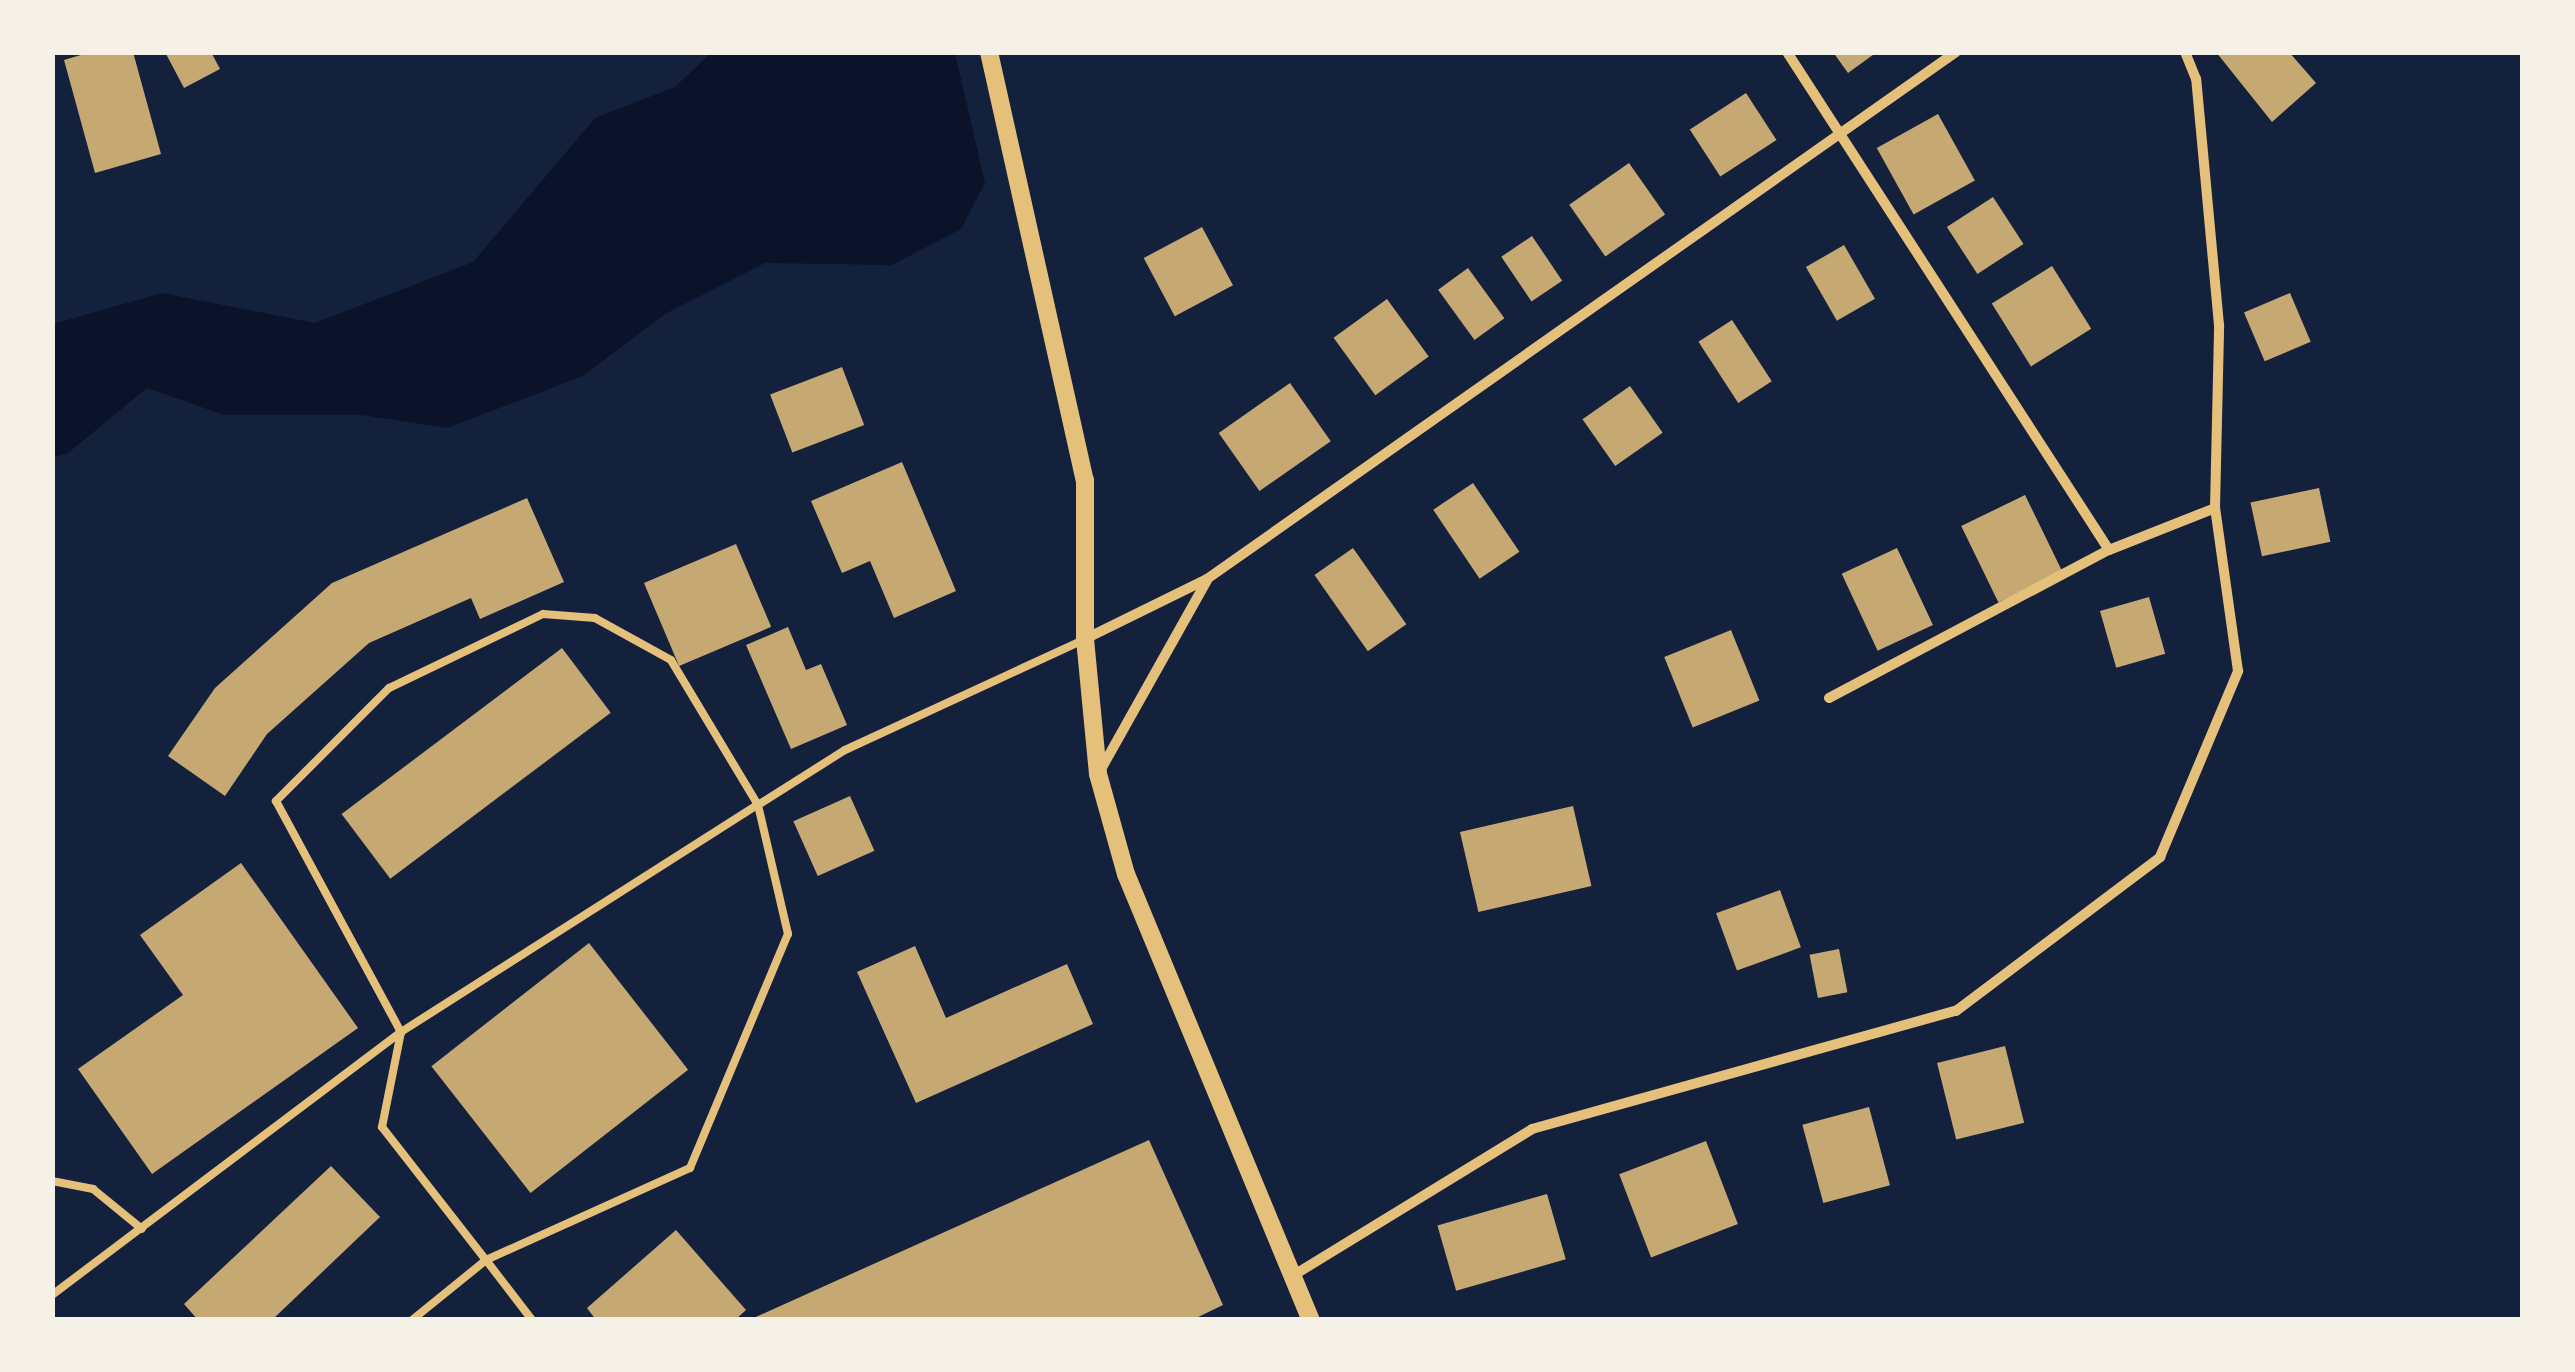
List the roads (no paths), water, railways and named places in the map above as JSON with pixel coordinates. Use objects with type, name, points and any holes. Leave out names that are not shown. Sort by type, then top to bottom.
[{"type":"street","points":[[989,52],[1085,480],[1085,639],[1098,774],[1126,874],[1312,1320]]},
{"type":"street","points":[[1787,52],[1835,133],[2108,550]]},
{"type":"street","points":[[1085,639],[1207,579],[1835,133],[1956,52]]},
{"type":"street","points":[[1294,1275],[1532,1129],[1956,1011],[2160,856],[2238,672],[2215,508],[2219,324],[2196,79],[2185,52]]},
{"type":"street","points":[[1829,698],[2108,550],[2215,508]]},
{"type":"street","points":[[1098,774],[1207,579]]},
{"type":"lane","points":[[412,1320],[486,1260],[690,1168],[788,934],[758,805],[671,660],[595,618],[543,614],[389,688],[276,801],[401,1032],[382,1126],[486,1260],[532,1320]]},
{"type":"lane","points":[[52,1295],[401,1032],[758,805],[845,750],[1085,639]]},
{"type":"lane","points":[[52,1182],[93,1189],[142,1229]]},
{"type":"water","points":[[712,52],[955,53],[985,183],[961,229],[892,265],[765,263],[665,314],[583,376],[447,428],[362,415],[224,415],[147,388],[67,454],[53,457],[53,324],[162,293],[315,323],[473,262],[595,118],[675,87]]}]
